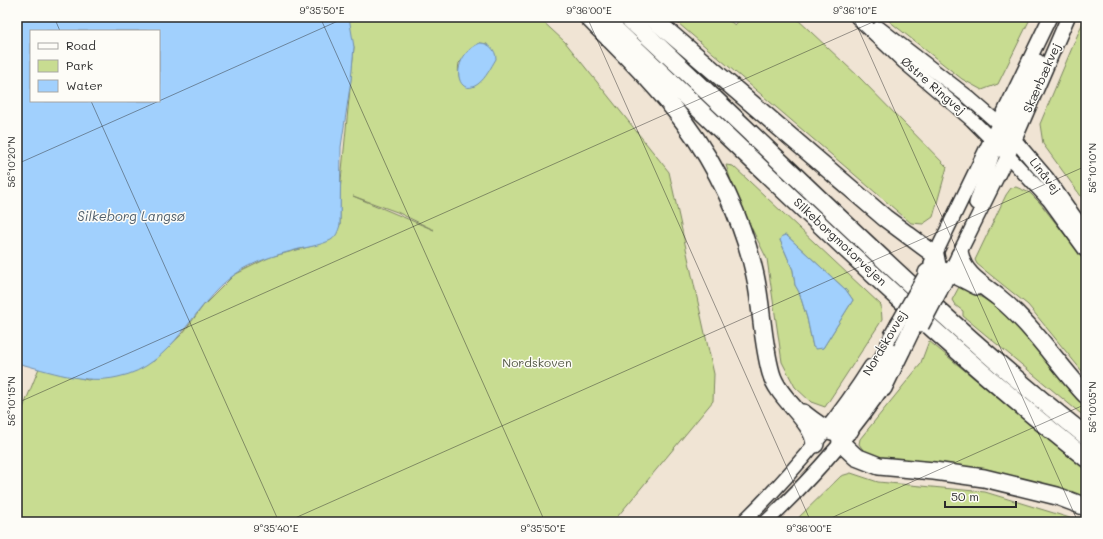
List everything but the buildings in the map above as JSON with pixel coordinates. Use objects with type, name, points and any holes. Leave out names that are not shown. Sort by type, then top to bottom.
[{"type":"highway","points":[[588,17],[650,82],[684,122],[713,167],[738,219],[755,274],[772,375],[787,401],[813,433],[815,444]]},
{"type":"highway","name":"Silkeborgmotorvejen","points":[[602,17],[871,272],[1002,389],[1086,458]]},
{"type":"highway","name":"Silkeborgmotorvejen","points":[[627,17],[887,264],[1014,377],[1086,436]]},
{"type":"highway","points":[[651,17],[885,218],[935,275],[993,294]]},
{"type":"highway","points":[[960,255],[963,267],[1017,314],[1086,395]]},
{"type":"highway","points":[[840,433],[874,377],[898,344],[935,275]]},
{"type":"highway","points":[[883,388],[898,344],[907,307]]},
{"type":"highway","points":[[787,401],[840,433],[856,457],[879,466],[934,471],[984,478],[1057,496],[1086,508]]},
{"type":"street","name":"Østre Ringvej","points":[[857,17],[904,62],[972,120],[1002,139]]},
{"type":"street","name":"Østre Ringvej","points":[[862,17],[889,35],[1002,139]]},
{"type":"street","name":"Skærbækvej","points":[[1002,139],[1050,17]]},
{"type":"street","points":[[1002,139],[1046,43],[1054,17]]},
{"type":"street","name":"Skærbækvej","points":[[1002,139],[1022,123],[1068,17]]},
{"type":"street","name":"Nordskovvej","points":[[935,275],[1002,139]]},
{"type":"street","name":"Nordskovvej","points":[[907,307],[935,275],[960,255],[971,214],[1002,139]]},
{"type":"street","name":"Linåvej","points":[[1002,139],[1047,178],[1086,234]]},
{"type":"street","name":"Linåvej","points":[[1002,139],[1086,251]]},
{"type":"street","name":"Nordskovvej","points":[[766,522],[814,474],[840,433],[883,388]]},
{"type":"street","name":"Nordskovvej","points":[[743,522],[792,472],[815,444],[840,433]]},
{"type":"green space","name":"Nordskoven","points":[[343,17],[538,17],[565,42],[669,172],[714,374],[713,401],[613,522],[17,522],[17,423],[39,368],[88,380],[154,361],[183,333],[203,306],[234,275],[270,257],[316,245],[340,225],[340,191],[354,47]],"holes":[[[480,43],[487,44],[470,87],[466,86],[460,78],[458,71],[459,63]],[[353,196],[397,212],[434,230]]]},
{"type":"green space","points":[[671,17],[724,17],[735,25],[742,17],[795,17],[859,77],[947,167],[933,217],[923,224],[911,223]]},
{"type":"green space","points":[[884,17],[1031,17],[998,84],[982,90],[962,79]]},
{"type":"green space","points":[[1085,17],[1086,203],[1043,144],[1040,124]]},
{"type":"green space","points":[[726,165],[733,166],[881,305],[882,320],[825,407],[811,402],[795,387],[782,362],[767,259],[736,197]],"holes":[[[786,235],[846,290],[853,300],[823,348],[813,347],[807,318],[799,292],[795,285],[793,270],[780,240]]]},
{"type":"green space","points":[[1016,187],[1030,193],[1040,203],[1086,262],[1086,376],[1028,305],[977,264],[975,260],[1006,195],[1011,188]]},
{"type":"green space","points":[[959,287],[988,301],[1005,314],[1017,326],[1062,380],[1086,405],[1086,418],[963,316],[963,311],[955,305],[952,300]]},
{"type":"green space","points":[[929,341],[1086,471],[1086,500],[880,459],[863,450],[859,444],[860,439],[920,365]]},
{"type":"green space","points":[[851,473],[878,482],[985,492],[1083,522],[794,522],[841,476]]},
{"type":"water","name":"Silkeborg Langsø","points":[[17,17],[349,17],[354,47],[351,80],[341,147],[340,225],[335,237],[315,246],[290,251],[265,259],[234,275],[206,302],[168,348],[154,361],[137,371],[118,377],[105,379],[80,378],[17,363]]},
{"type":"water","points":[[480,43],[486,44],[493,50],[496,59],[481,82],[470,87],[465,86],[461,82],[459,75],[460,66],[463,58],[470,49]]},
{"type":"water","points":[[786,235],[846,290],[853,300],[823,348],[816,349],[813,347],[807,318],[799,292],[795,285],[793,270],[780,240],[782,236]]}]
